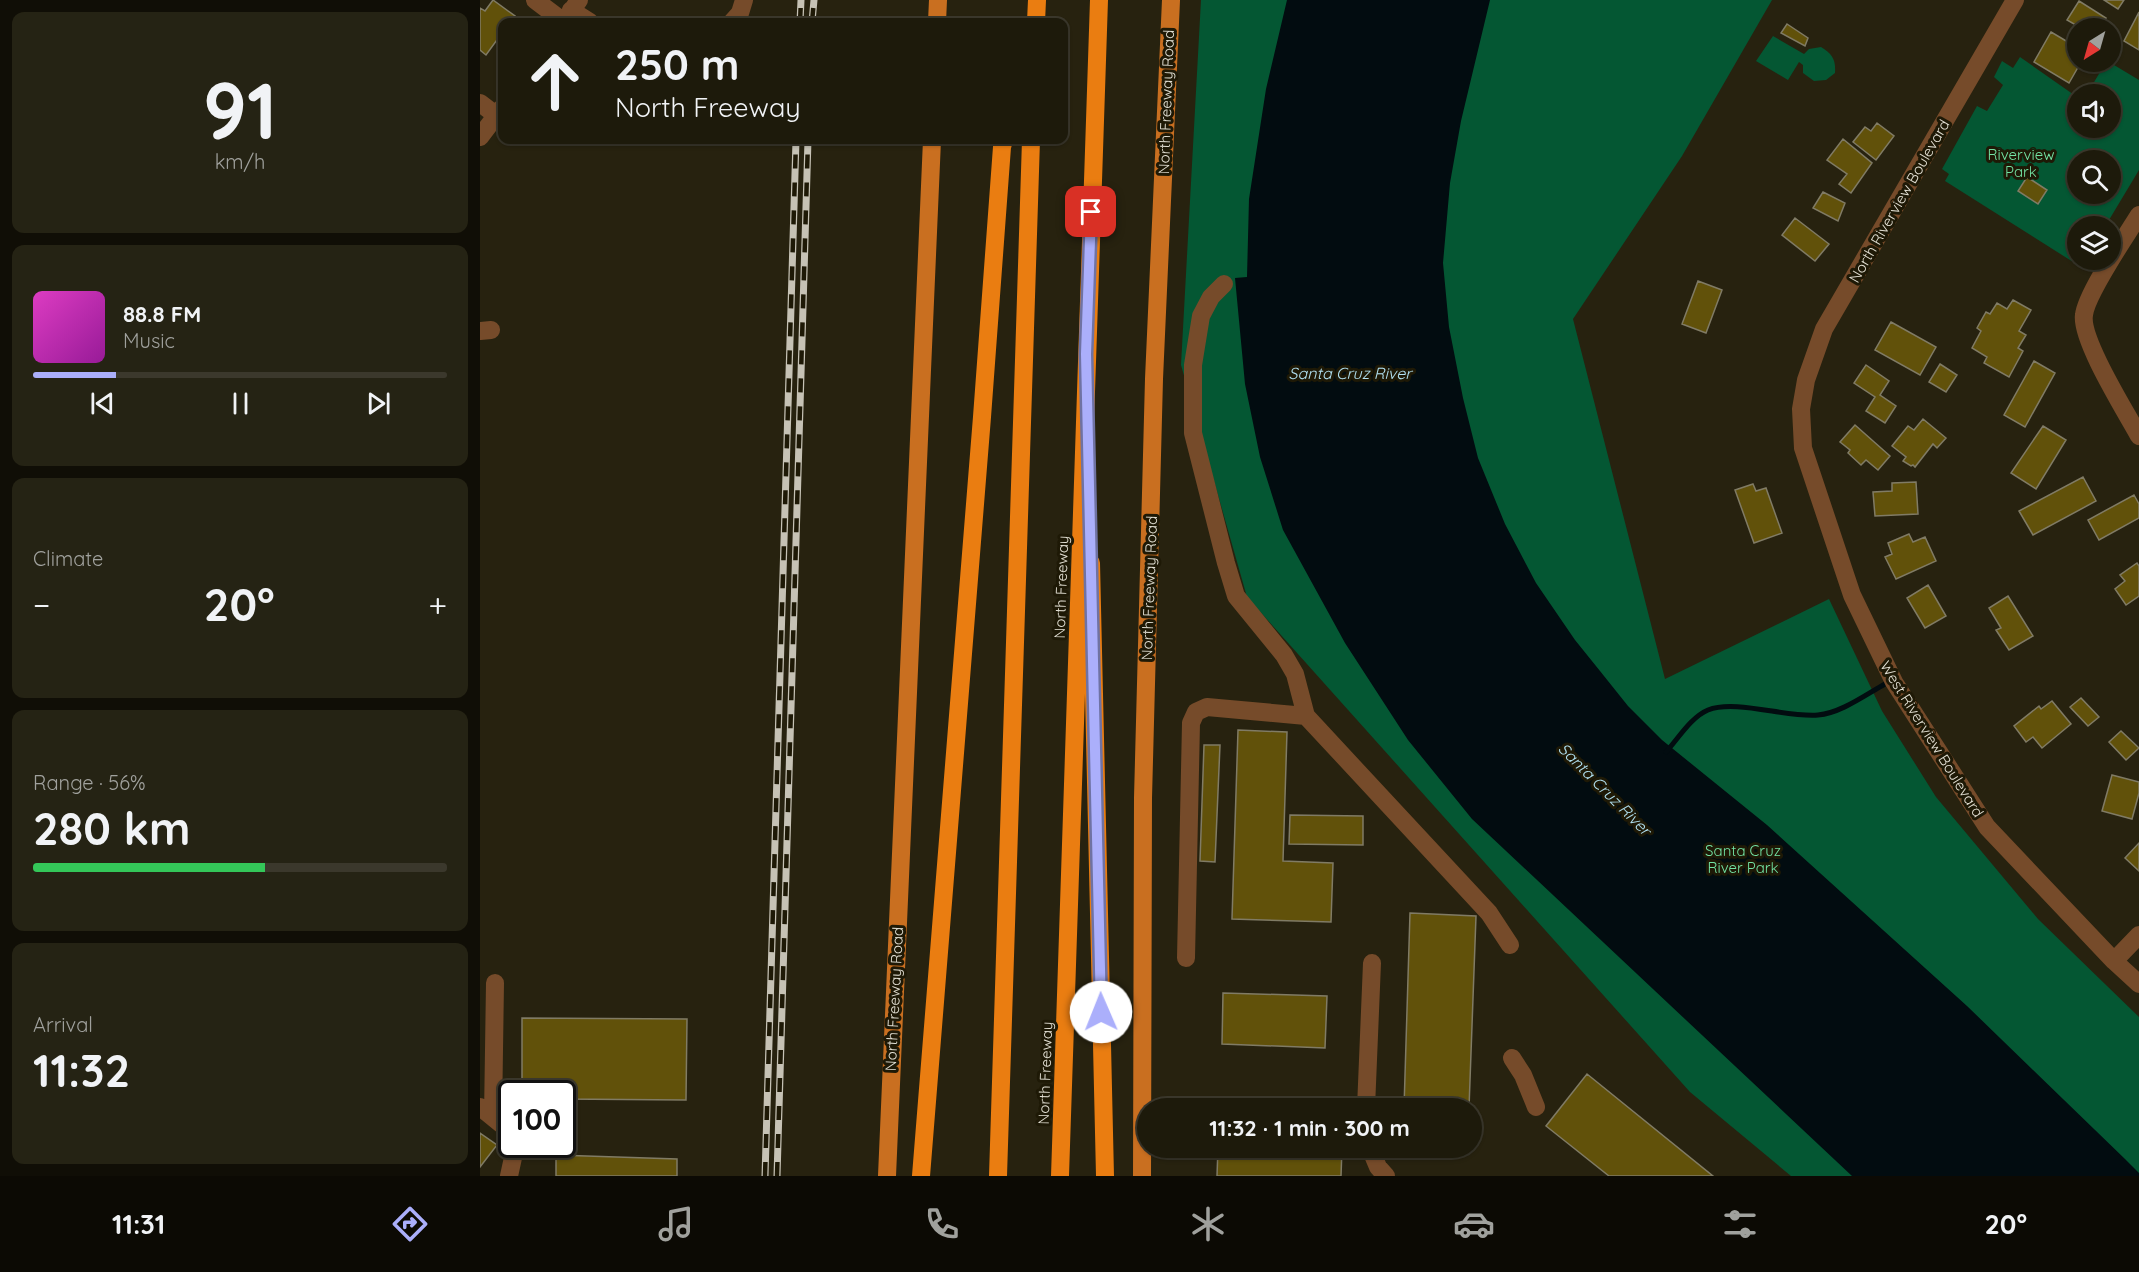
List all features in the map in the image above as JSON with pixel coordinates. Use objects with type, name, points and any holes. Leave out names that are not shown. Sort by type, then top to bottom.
[{"type":"highway","points":[[1036,18],[1037,0]]},
{"type":"highway","name":"North Freeway","points":[[1060,1176],[1099,0]]},
{"type":"highway","points":[[921,1176],[1003,144]]},
{"type":"highway","points":[[998,1176],[1031,144]]},
{"type":"highway","points":[[1086,354],[1105,1176]]},
{"type":"main road","points":[[937,18],[938,0]]},
{"type":"main road","name":"North Freeway Road","points":[[1142,1176],[1143,786],[1154,380],[1171,0]]},
{"type":"main road","name":"North Freeway Road","points":[[887,1176],[932,144]]},
{"type":"street","points":[[535,0],[569,14]]},
{"type":"street","points":[[736,18],[740,13],[744,0]]},
{"type":"street","name":"North Riverview Boulevard","points":[[1801,409],[1806,380],[1824,329],[2016,0]]},
{"type":"street","points":[[480,103],[498,111]]},
{"type":"street","points":[[480,137],[498,114]]},
{"type":"street","points":[[2139,215],[2093,293],[2083,316],[2085,331],[2095,353],[2139,436]]},
{"type":"street","points":[[1224,284],[1211,297],[1201,316],[1193,365],[1193,433],[1236,596],[1284,655],[1295,674],[1305,716],[1489,913],[1510,945]]},
{"type":"street","name":"West Riverview Boulevard","points":[[1801,409],[1803,448],[1814,484],[1852,595],[1894,682],[1986,827],[2114,961],[2139,984]]},
{"type":"street","points":[[1186,958],[1191,723],[1196,712],[1207,707],[1305,716]]},
{"type":"street","points":[[2114,961],[2139,935]]},
{"type":"street","points":[[1366,1098],[1372,963]]},
{"type":"street","points":[[495,983],[486,1112],[498,1122]]},
{"type":"street","points":[[1512,1058],[1523,1075],[1536,1107]]},
{"type":"street","points":[[510,1176],[513,1158]]},
{"type":"street","points":[[1374,1158],[1377,1167],[1386,1176]]},
{"type":"green space","name":"Santa Cruz River Park","points":[[1201,0],[1772,0],[1682,156],[1573,319],[1665,679],[1829,599],[1882,711],[1936,797],[2038,919],[2139,1017],[2139,1176],[1791,1176],[1690,1092],[1247,597],[1181,365]]},
{"type":"green space","points":[[1773,36],[1804,54],[1809,49],[1821,47],[1832,57],[1835,73],[1826,80],[1814,81],[1803,73],[1803,65],[1799,62],[1788,80],[1756,61]]},
{"type":"green space","name":"Riverview Park","points":[[2020,57],[2067,90],[2067,138],[2121,138],[2121,84],[2093,84],[2100,72],[2121,72],[2121,69],[2139,80],[2139,170],[2121,200],[2121,150],[2067,150],[2067,204],[2119,204],[2111,216],[2067,216],[2067,258],[1945,181],[1949,174],[1942,169],[1977,106],[1987,111],[2003,85],[1994,77],[2002,61],[2013,68]]},
{"type":"water","name":"Santa Cruz River","points":[[1287,0],[1490,0],[1461,121],[1450,183],[1443,263],[1449,327],[1478,458],[1505,524],[1536,583],[1575,640],[1628,706],[1662,740],[1767,825],[1967,1006],[2125,1159],[2139,1173],[2139,1176],[1852,1176],[1472,819],[1408,740],[1345,643],[1283,530],[1260,457],[1245,384],[1235,278],[1247,277],[1249,199],[1266,89]]},
{"type":"building","points":[[493,0],[515,16],[498,18],[498,38],[486,55],[480,50],[480,8],[485,11]]},
{"type":"building","points":[[2104,0],[2124,0],[2118,9]]},
{"type":"building","points":[[2079,1],[2106,18],[2068,18]]},
{"type":"building","points":[[2139,12],[2139,50],[2124,41]]},
{"type":"building","points":[[1787,24],[1808,38],[1805,46],[1781,33]]},
{"type":"building","points":[[2051,32],[2067,41],[2067,72],[2075,72],[2069,83],[2034,62]]},
{"type":"building","points":[[1877,123],[1894,136],[1876,160],[1853,142],[1865,127],[1871,131]]},
{"type":"building","points":[[1843,139],[1872,163],[1851,193],[1839,184],[1847,174],[1827,160]]},
{"type":"building","points":[[2027,177],[2047,190],[2038,204],[2018,191]]},
{"type":"building","points":[[1823,192],[1845,203],[1838,221],[1813,208]]},
{"type":"building","points":[[1795,218],[1829,244],[1815,261],[1782,235]]},
{"type":"building","points":[[1698,281],[1722,290],[1706,333],[1682,324]]},
{"type":"building","points":[[2013,300],[2031,310],[2019,331],[2026,335],[2018,348],[2023,351],[2009,377],[1984,363],[1987,357],[1972,348],[1981,331],[1977,328],[1986,312],[1990,314],[1997,303],[2007,309]]},
{"type":"building","points":[[1891,322],[1936,347],[1920,375],[1875,350]]},
{"type":"building","points":[[2034,361],[2055,373],[2025,427],[2004,415]]},
{"type":"building","points":[[1940,364],[1957,375],[1946,392],[1929,382]]},
{"type":"building","points":[[1866,365],[1889,381],[1880,395],[1896,406],[1885,423],[1866,411],[1875,397],[1854,383]]},
{"type":"building","points":[[1923,419],[1946,438],[1937,448],[1933,444],[1915,467],[1903,461],[1906,457],[1892,446],[1908,426],[1914,430]]},
{"type":"building","points":[[1855,425],[1890,456],[1878,470],[1866,460],[1861,465],[1848,453],[1850,450],[1840,442]]},
{"type":"building","points":[[2043,426],[2066,440],[2036,489],[2011,473]]},
{"type":"building","points":[[2083,477],[2096,501],[2033,535],[2019,511]]},
{"type":"building","points":[[1916,482],[1918,514],[1875,516],[1873,492],[1892,491],[1892,483]]},
{"type":"building","points":[[1753,484],[1756,491],[1766,488],[1782,533],[1754,543],[1735,490]]},
{"type":"building","points":[[2134,495],[2139,504],[2139,518],[2099,540],[2088,520]]},
{"type":"building","points":[[1909,534],[1913,542],[1925,537],[1936,561],[1896,579],[1885,557],[1892,554],[1888,543]]},
{"type":"building","points":[[2137,563],[2139,566],[2139,596],[2126,605],[2115,589],[2125,581],[2120,575]]},
{"type":"building","points":[[1928,585],[1946,616],[1925,628],[1907,598]]},
{"type":"building","points":[[2008,596],[2033,636],[2009,650],[1996,630],[2001,628],[1989,608]]},
{"type":"building","points":[[2081,698],[2099,717],[2088,726],[2070,707]]},
{"type":"building","points":[[2052,701],[2071,724],[2042,748],[2033,737],[2026,742],[2014,726],[2039,706],[2041,709]]},
{"type":"building","points":[[1238,730],[1287,732],[1283,861],[1333,863],[1331,922],[1232,919]]},
{"type":"building","points":[[2121,731],[2139,748],[2126,760],[2109,742]]},
{"type":"building","points":[[1204,745],[1220,745],[1215,862],[1200,861]]},
{"type":"building","points":[[2112,775],[2139,782],[2139,793],[2132,819],[2102,811]]},
{"type":"building","points":[[1290,815],[1363,816],[1363,845],[1289,844]]},
{"type":"building","points":[[2139,843],[2139,871],[2125,858]]},
{"type":"building","points":[[1410,913],[1476,916],[1469,1098],[1404,1098]]},
{"type":"building","points":[[1223,993],[1327,996],[1325,1048],[1222,1044]]},
{"type":"building","points":[[522,1018],[687,1019],[686,1100],[576,1099],[576,1080],[522,1080]]},
{"type":"building","points":[[1587,1074],[1713,1176],[1609,1176],[1546,1126]]},
{"type":"building","points":[[480,1133],[497,1145],[480,1167]]},
{"type":"building","points":[[576,1156],[677,1159],[677,1176],[556,1176],[556,1158],[576,1158]]},
{"type":"building","points":[[1218,1158],[1342,1158],[1341,1176],[1217,1176]]},
{"type":"waterway","points":[[1666,752],[1690,723],[1708,710],[1733,707],[1792,714],[1827,714],[1885,684]]},
{"type":"railway","points":[[800,18],[801,0]]},
{"type":"railway","points":[[812,18],[814,0]]},
{"type":"railway","points":[[765,1176],[796,144]]},
{"type":"railway","points":[[777,1176],[808,144]]},
{"type":"route","points":[[1091,212],[1086,354],[1101,1012]]}]
